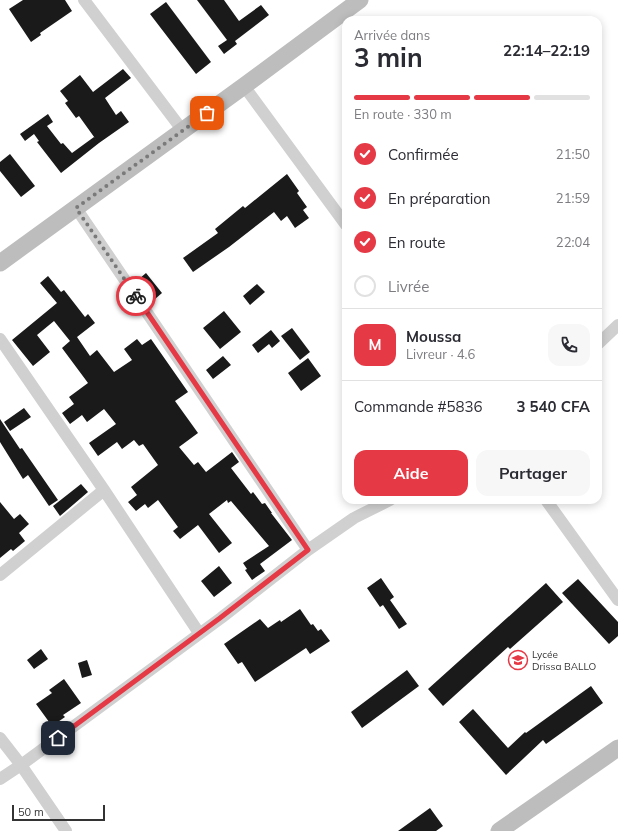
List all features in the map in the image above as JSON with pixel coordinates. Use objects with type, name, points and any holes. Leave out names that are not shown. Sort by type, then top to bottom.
[{"type":"street","points":[[84,0],[183,131]]},
{"type":"street","points":[[0,263],[183,131],[360,0]]},
{"type":"street","points":[[244,86],[342,220]]},
{"type":"street","points":[[76,208],[308,550]]},
{"type":"street","points":[[602,340],[618,325]]},
{"type":"street","points":[[0,339],[104,490],[199,633]]},
{"type":"street","points":[[0,575],[104,490]]},
{"type":"street","points":[[0,779],[199,633],[308,550],[354,518],[382,504]]},
{"type":"street","points":[[549,504],[618,600]]},
{"type":"street","points":[[0,738],[21,765],[66,831]]},
{"type":"street","points":[[499,831],[618,748]]},
{"type":"building","points":[[23,0],[65,0],[72,11],[40,33],[41,35],[31,42],[9,9]]},
{"type":"building","points":[[197,0],[224,0],[239,21],[261,5],[269,15],[235,41],[237,44],[224,54],[218,46],[227,40]]},
{"type":"building","points":[[166,2],[211,62],[196,74],[150,14]]},
{"type":"building","points":[[123,69],[131,78],[105,98],[116,115],[121,111],[129,122],[61,173],[37,142],[39,141],[34,134],[25,141],[20,134],[48,114],[53,122],[47,126],[61,144],[63,143],[72,153],[94,137],[97,141],[79,116],[76,118],[65,103],[68,101],[60,91],[80,75],[93,92]]},
{"type":"building","points":[[10,154],[35,186],[21,197],[0,171],[0,162]]},
{"type":"building","points":[[287,174],[299,191],[297,193],[307,207],[303,210],[309,218],[295,228],[287,216],[281,221],[274,212],[229,247],[193,272],[183,258],[218,233],[215,229],[243,206],[245,208]]},
{"type":"building","points":[[146,273],[162,293],[155,299],[139,279]]},
{"type":"building","points":[[48,276],[61,292],[64,290],[85,317],[88,314],[95,323],[77,337],[90,356],[97,350],[114,372],[132,360],[124,349],[137,339],[142,345],[151,339],[188,392],[175,401],[198,433],[179,447],[194,465],[198,462],[206,472],[232,452],[239,462],[231,468],[251,494],[253,492],[262,504],[265,503],[292,540],[260,564],[265,571],[252,580],[245,570],[247,569],[243,563],[269,546],[231,501],[228,503],[227,500],[209,514],[232,543],[219,553],[198,525],[180,539],[173,531],[178,527],[158,500],[148,508],[145,504],[136,511],[128,502],[137,495],[131,487],[158,465],[143,444],[139,446],[134,440],[122,449],[117,442],[98,456],[89,443],[116,424],[104,409],[87,422],[82,415],[70,424],[62,413],[74,404],[69,397],[88,383],[62,348],[70,341],[54,321],[37,335],[50,352],[33,366],[12,340],[57,303],[40,283]]},
{"type":"building","points":[[257,284],[265,292],[250,305],[243,296]]},
{"type":"building","points":[[224,311],[241,332],[220,349],[203,328]]},
{"type":"building","points":[[292,328],[310,352],[300,360],[281,336]]},
{"type":"building","points":[[271,330],[280,341],[272,348],[269,344],[258,353],[252,345]]},
{"type":"building","points":[[223,356],[231,365],[213,379],[206,370]]},
{"type":"building","points":[[308,358],[321,376],[301,391],[288,373]]},
{"type":"building","points":[[24,408],[31,417],[10,431],[4,422]]},
{"type":"building","points":[[0,419],[20,449],[22,448],[58,500],[49,506],[28,475],[23,479],[0,442]]},
{"type":"building","points":[[81,484],[88,492],[60,516],[53,506]]},
{"type":"building","points":[[0,502],[14,519],[20,514],[29,524],[19,533],[25,541],[13,551],[11,549],[0,558]]},
{"type":"building","points":[[219,566],[232,583],[214,597],[201,581]]},
{"type":"building","points":[[381,578],[394,597],[390,600],[407,624],[399,629],[383,605],[380,607],[367,588]]},
{"type":"building","points":[[578,579],[618,622],[618,636],[609,644],[562,593]]},
{"type":"building","points":[[546,583],[563,602],[510,649],[508,647],[443,706],[428,689]]},
{"type":"building","points":[[300,609],[311,625],[313,624],[318,631],[321,629],[330,641],[310,654],[306,648],[255,682],[242,662],[238,664],[224,644],[260,619],[268,628],[280,620],[281,622]]},
{"type":"building","points":[[41,649],[48,659],[34,669],[27,660]]},
{"type":"building","points":[[87,660],[92,675],[82,678],[78,663]]},
{"type":"building","points":[[407,670],[419,686],[362,728],[351,712]]},
{"type":"building","points":[[64,679],[81,703],[63,715],[65,717],[52,726],[36,704],[52,693],[49,690]]},
{"type":"building","points":[[591,686],[603,703],[546,744],[543,740],[506,775],[459,722],[473,709],[508,748],[525,732],[526,733]]},
{"type":"building","points":[[430,808],[443,826],[436,831],[398,831]]},
{"type":"way so far","points":[[136,296],[76,208],[207,113]]},
{"type":"place","name":"Lycée Drissa BALLO","points":[[518,660]]},
{"type":"route","points":[[58,738],[194,638],[308,550],[136,296]]}]
